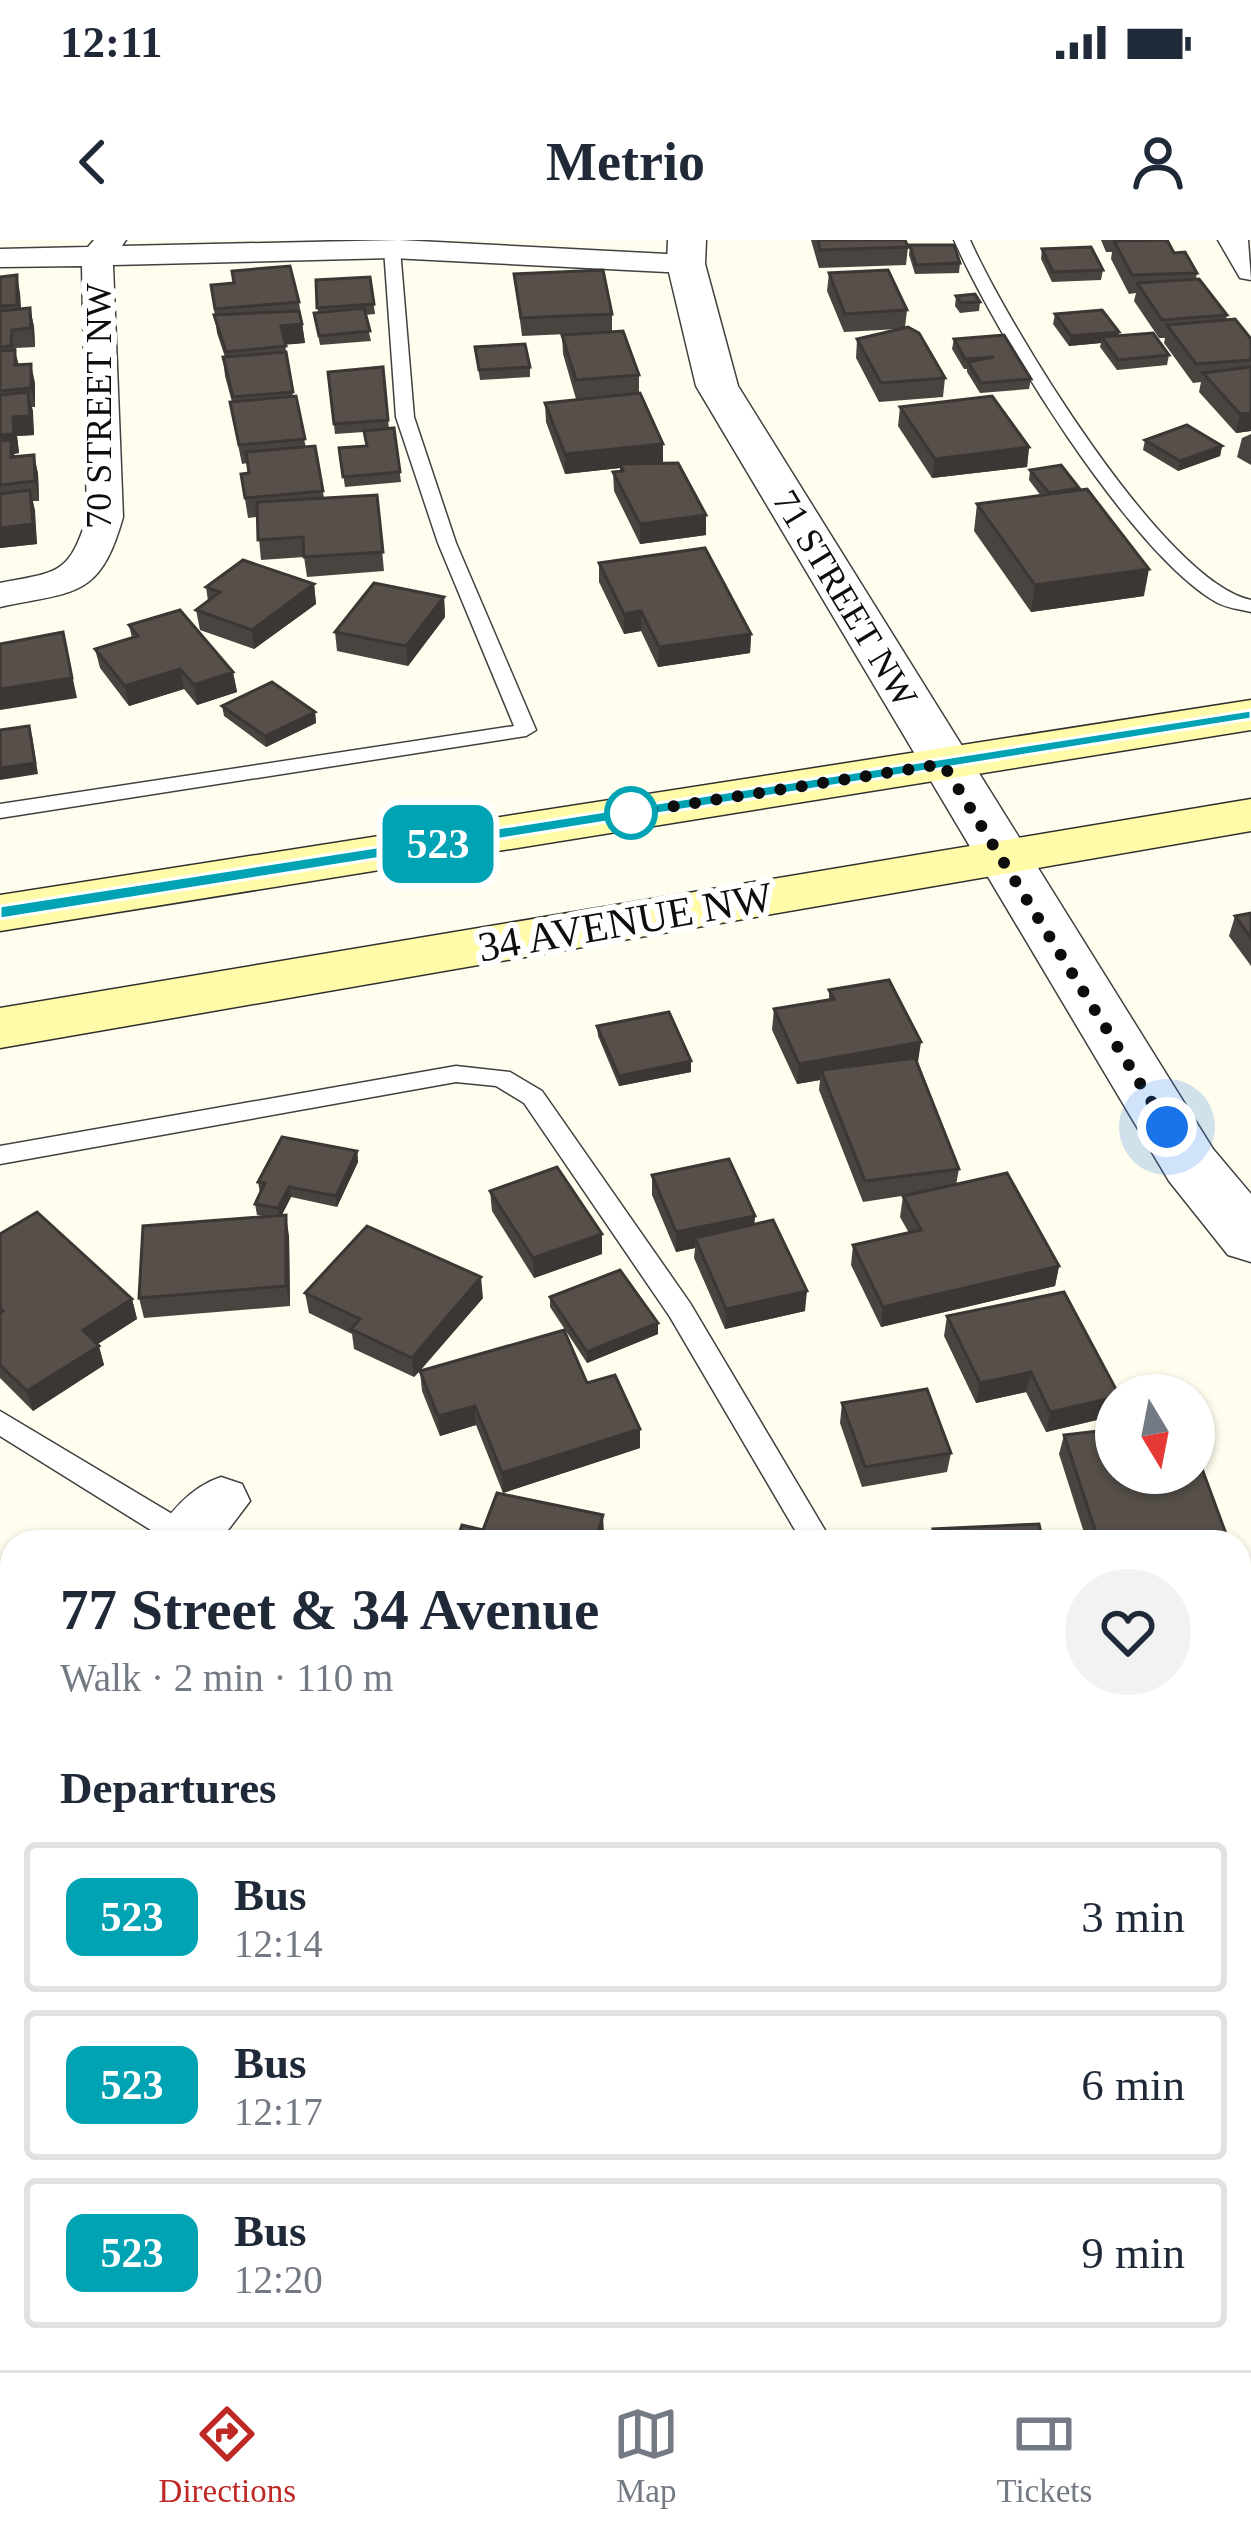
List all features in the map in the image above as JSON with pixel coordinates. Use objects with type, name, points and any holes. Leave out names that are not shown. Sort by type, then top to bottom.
[{"type":"main road","points":[[0,913],[1251,715]]},
{"type":"main road","name":"34 AVENUE NW","points":[[0,1028],[1251,814]]},
{"type":"street","points":[[1233,240],[1251,271]]},
{"type":"street","points":[[0,258],[104,248],[687,252]]},
{"type":"street","name":"70 STREET NW","points":[[0,595],[73,580],[94,555],[105,518],[104,248]]},
{"type":"street","name":"71 STREET NW","points":[[687,252],[717,386],[999,857],[1191,1166],[1251,1238]]},
{"type":"lane","points":[[962,240],[974,278],[1048,394],[1175,557],[1222,598],[1251,606]]},
{"type":"lane","points":[[0,811],[526,730],[447,543],[405,417],[392,249]]},
{"type":"lane","points":[[0,1155],[456,1074],[514,1083],[533,1097],[680,1310],[810,1530]]},
{"type":"lane","points":[[0,1422],[196,1530]]},
{"type":"building","points":[[818,240],[905,240],[908,247],[820,250]]},
{"type":"building","points":[[1167,240],[1174,253],[1185,252],[1197,273],[1132,275],[1114,241]]},
{"type":"building","points":[[910,245],[954,245],[960,263],[916,265]]},
{"type":"building","points":[[1091,247],[1103,270],[1053,272],[1042,249]]},
{"type":"building","points":[[290,266],[299,302],[215,309],[211,285],[234,283],[232,271]]},
{"type":"building","points":[[603,270],[612,314],[521,318],[514,274]]},
{"type":"building","points":[[888,270],[907,310],[845,314],[829,273]]},
{"type":"building","points":[[17,275],[17,305],[0,306],[0,277]]},
{"type":"building","points":[[370,277],[374,304],[317,308],[316,280]]},
{"type":"building","points":[[1199,279],[1227,315],[1162,320],[1137,283]]},
{"type":"building","points":[[975,294],[980,302],[961,303],[956,296]]},
{"type":"building","points":[[30,308],[31,328],[12,330],[11,346],[0,347],[0,311]]},
{"type":"building","points":[[364,308],[370,331],[319,336],[314,313]]},
{"type":"building","points":[[1102,310],[1119,332],[1071,336],[1055,314]]},
{"type":"building","points":[[299,311],[302,324],[281,326],[286,346],[226,352],[214,315]]},
{"type":"building","points":[[1235,319],[1251,339],[1251,360],[1196,364],[1167,325]]},
{"type":"building","points":[[908,327],[919,333],[945,378],[881,383],[857,339]]},
{"type":"building","points":[[623,331],[639,375],[576,380],[562,335]]},
{"type":"building","points":[[1153,333],[1169,355],[1118,360],[1102,337]]},
{"type":"building","points":[[1004,335],[1031,379],[981,383],[968,362],[994,357],[965,359],[954,339]]},
{"type":"building","points":[[525,344],[530,367],[479,370],[475,347]]},
{"type":"building","points":[[15,350],[15,365],[31,364],[31,388],[0,391],[0,351]]},
{"type":"building","points":[[286,352],[293,392],[233,397],[223,357]]},
{"type":"building","points":[[383,367],[388,420],[334,424],[328,372]]},
{"type":"building","points":[[1251,367],[1251,413],[1240,414],[1203,373]]},
{"type":"building","points":[[28,392],[30,416],[13,417],[14,434],[0,435],[0,395]]},
{"type":"building","points":[[640,393],[663,444],[565,454],[545,403]]},
{"type":"building","points":[[296,396],[305,439],[239,445],[230,402]]},
{"type":"building","points":[[992,396],[1029,447],[935,459],[900,407]]},
{"type":"building","points":[[1187,425],[1222,446],[1180,461],[1145,440]]},
{"type":"building","points":[[394,428],[400,472],[343,477],[339,448],[367,446],[364,431]]},
{"type":"building","points":[[11,440],[11,457],[34,455],[35,481],[0,485],[0,441]]},
{"type":"building","points":[[315,446],[323,491],[245,498],[241,474],[249,473],[246,452]]},
{"type":"building","points":[[678,463],[706,515],[640,524],[613,472],[623,471],[620,464]]},
{"type":"building","points":[[1061,465],[1079,488],[1049,493],[1030,470]]},
{"type":"building","points":[[1087,489],[1149,569],[1035,585],[977,504]]},
{"type":"building","points":[[30,490],[33,524],[0,528],[0,494]]},
{"type":"building","points":[[377,495],[383,552],[304,557],[303,537],[258,540],[257,502]]},
{"type":"building","points":[[705,548],[751,634],[659,647],[641,611],[624,614],[599,563]]},
{"type":"building","points":[[243,560],[314,584],[252,630],[196,610],[220,592],[206,587]]},
{"type":"building","points":[[374,583],[444,597],[406,646],[335,632]]},
{"type":"building","points":[[180,610],[233,672],[194,685],[180,669],[125,686],[95,649],[138,636],[129,625]]},
{"type":"building","points":[[63,632],[72,678],[0,689],[0,644]]},
{"type":"building","points":[[272,682],[315,712],[265,736],[222,706]]},
{"type":"building","points":[[29,726],[35,763],[0,768],[0,730]]},
{"type":"building","points":[[1251,913],[1251,938],[1235,916]]},
{"type":"building","points":[[889,980],[921,1042],[799,1064],[774,1009],[834,999],[829,990]]},
{"type":"building","points":[[669,1012],[691,1061],[619,1076],[597,1026]]},
{"type":"building","points":[[915,1058],[959,1169],[865,1181],[821,1070]]},
{"type":"building","points":[[282,1137],[357,1151],[336,1196],[289,1187],[278,1208],[255,1204],[265,1183],[258,1182]]},
{"type":"building","points":[[729,1159],[755,1216],[676,1232],[652,1175]]},
{"type":"building","points":[[557,1167],[602,1234],[533,1258],[490,1191]]},
{"type":"building","points":[[1007,1173],[1059,1266],[883,1307],[853,1245],[921,1230],[903,1196]]},
{"type":"building","points":[[37,1212],[132,1299],[83,1330],[99,1346],[27,1391],[0,1365],[0,1234]]},
{"type":"building","points":[[286,1215],[286,1286],[139,1298],[143,1226]]},
{"type":"building","points":[[773,1220],[807,1291],[726,1309],[695,1238]]},
{"type":"building","points":[[367,1226],[481,1277],[412,1358],[351,1329],[360,1319],[305,1293]]},
{"type":"building","points":[[620,1270],[658,1323],[587,1352],[550,1297]]},
{"type":"building","points":[[1064,1292],[1108,1374],[1095,1374],[1095,1402],[1050,1412],[1031,1372],[980,1383],[947,1316]]},
{"type":"building","points":[[564,1330],[587,1383],[615,1375],[640,1429],[502,1473],[475,1406],[438,1416],[420,1371]]},
{"type":"building","points":[[927,1389],[951,1453],[865,1467],[842,1403]]},
{"type":"building","points":[[1095,1431],[1095,1494],[1211,1494],[1225,1530],[1095,1530],[1064,1435]]},
{"type":"building","points":[[497,1493],[603,1515],[599,1530],[483,1530]]},
{"type":"building","points":[[1039,1524],[1040,1530],[933,1530]]},
{"type":"bus line","name":"523","points":[[0,913],[1251,715]]},
{"type":"route","points":[[631,813],[627,814],[943,764],[1167,1127]]}]
